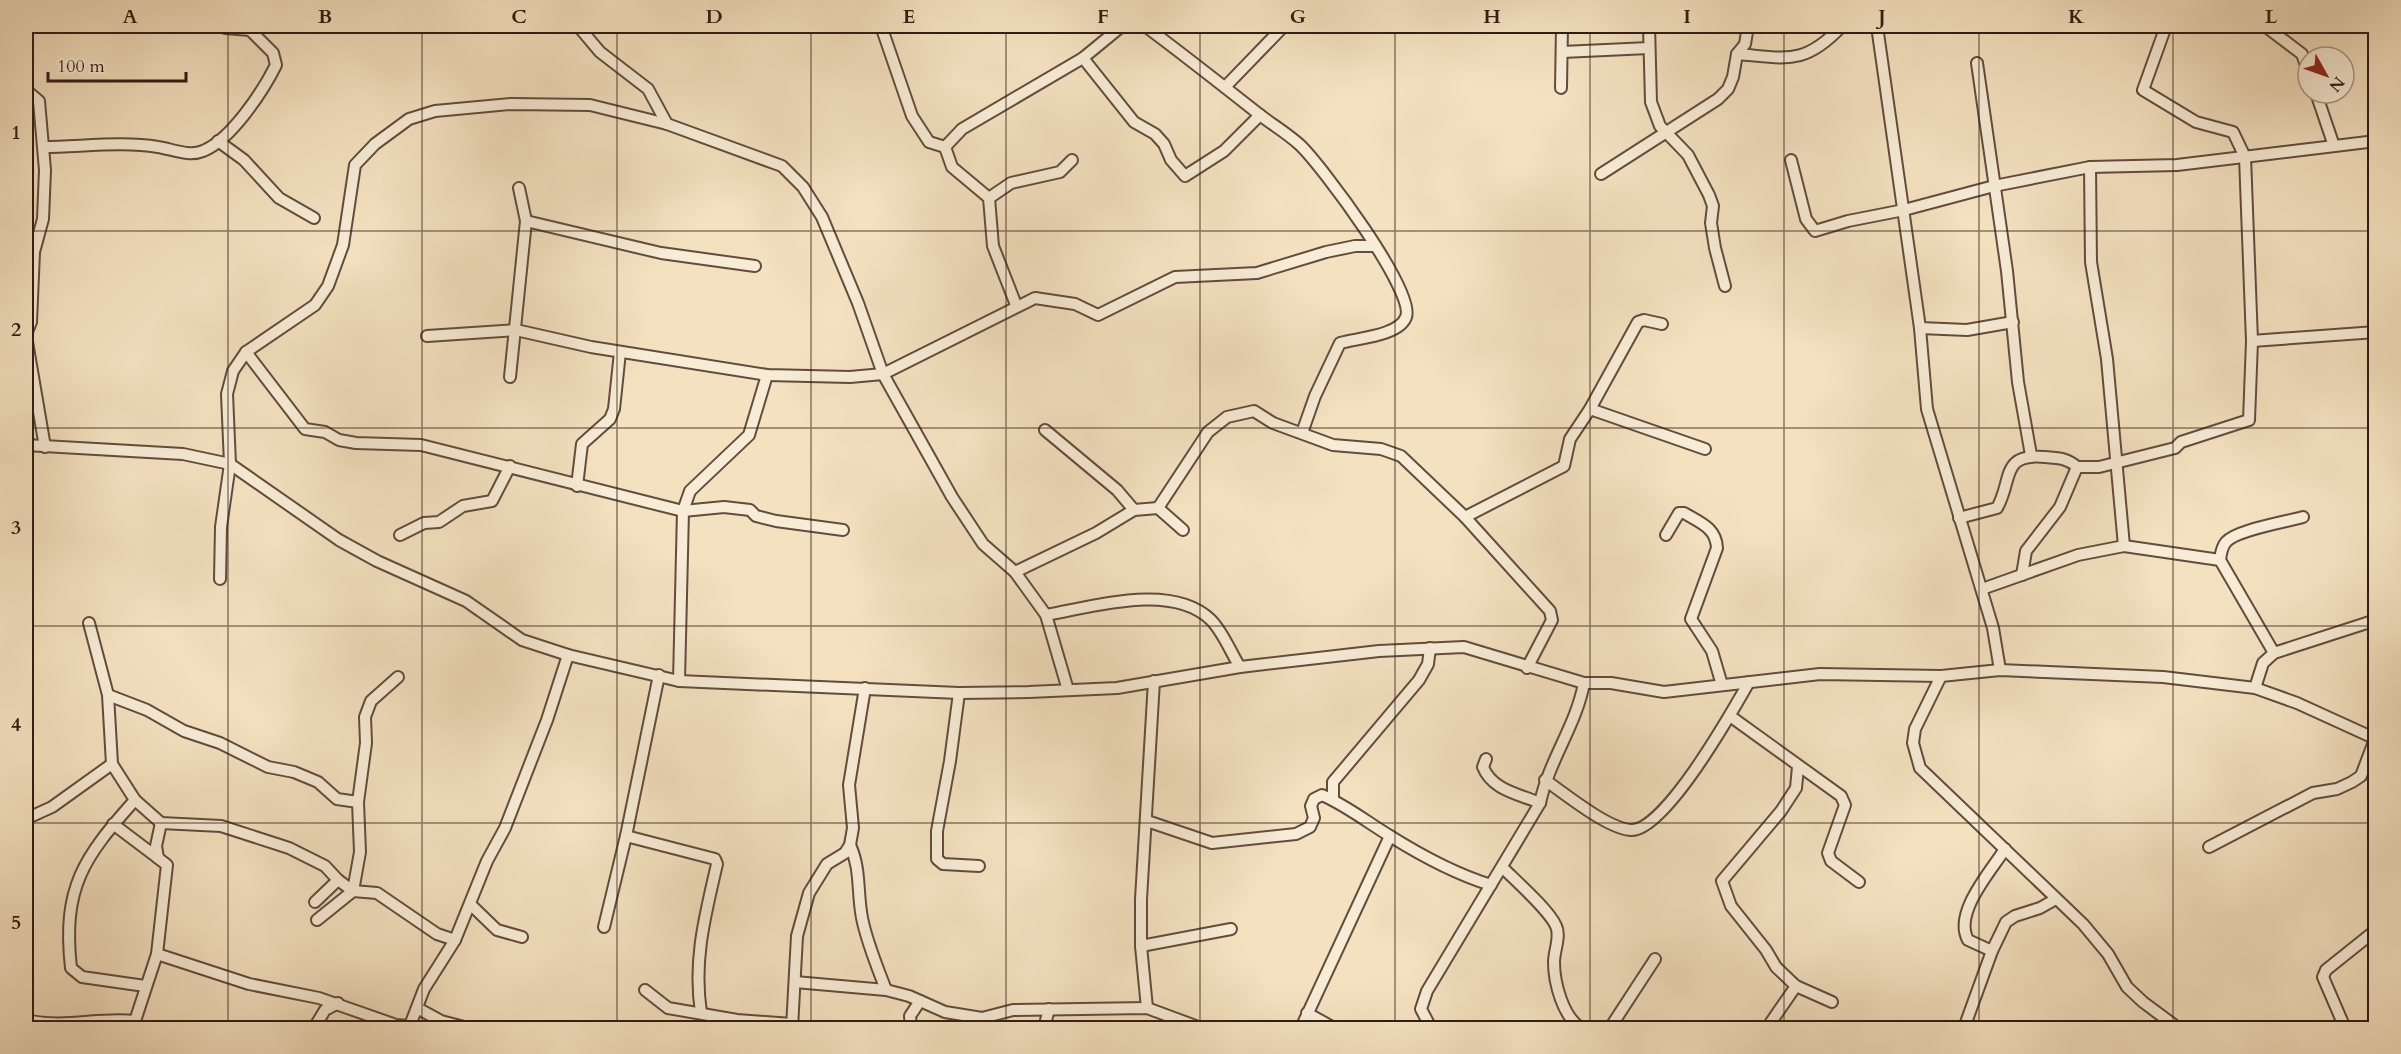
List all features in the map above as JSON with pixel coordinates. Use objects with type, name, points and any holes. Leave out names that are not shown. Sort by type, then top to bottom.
[{"type":"street","points":[[578,26],[600,52],[648,89],[667,124]]},
{"type":"street","points":[[881,26],[912,116],[929,142],[945,147]]},
{"type":"street","points":[[945,147],[962,129],[1083,58],[1122,26]]},
{"type":"street","points":[[1145,26],[1300,145],[1375,246],[1396,278],[1407,303],[1406,317],[1398,327],[1374,337],[1340,343],[1302,433]]},
{"type":"street","points":[[1226,86],[1284,26]]},
{"type":"street","points":[[1561,88],[1562,26]]},
{"type":"street","points":[[1649,26],[1651,102],[1660,126],[1668,131],[1688,156],[1709,195],[1713,206],[1711,223],[1715,248],[1725,286]]},
{"type":"street","points":[[1601,174],[1718,99],[1728,89],[1737,54],[1745,44],[1748,26]]},
{"type":"street","points":[[1737,54],[1794,58],[1810,53],[1842,26]]},
{"type":"street","points":[[1876,26],[1904,210],[1928,409],[1993,628],[2000,670]]},
{"type":"street","points":[[1959,518],[1997,508],[2003,498],[2010,467],[2020,458],[2031,455],[2069,460],[2077,467],[2099,467],[2175,448],[2181,442],[2248,420],[2252,341],[2245,157],[2233,132],[2196,122],[2143,90],[2166,26]]},
{"type":"street","points":[[2265,26],[2296,49]]},
{"type":"street","points":[[44,147],[156,146],[192,154],[204,151],[218,141],[256,102],[276,65],[273,53],[250,30],[225,28]]},
{"type":"street","points":[[1562,52],[1649,48]]},
{"type":"street","points":[[1083,58],[1134,122],[1155,134],[1164,144],[1171,160],[1185,176],[1224,151],[1260,115]]},
{"type":"street","points":[[1977,63],[2013,322],[2018,382],[2031,455]]},
{"type":"street","points":[[26,90],[39,101],[44,147],[42,219],[34,252],[31,322],[26,335],[45,447]]},
{"type":"street","points":[[220,579],[221,527],[230,464],[227,394],[233,371],[246,352],[315,305],[328,286],[343,245],[355,165],[375,144],[409,119],[435,111],[511,104],[591,105],[667,124],[782,166],[802,187],[822,217],[858,303],[883,374],[952,497],[983,544],[1015,572],[1046,615],[1068,690]]},
{"type":"street","points":[[2320,105],[2334,146]]},
{"type":"street","points":[[218,141],[244,160],[279,198],[314,218]]},
{"type":"street","points":[[1791,160],[1806,219],[1815,231],[1994,186],[2090,167],[2177,165],[2376,141]]},
{"type":"street","points":[[945,147],[952,167],[989,198],[993,246],[1016,305]]},
{"type":"street","points":[[989,198],[1011,183],[1060,172],[1072,159]]},
{"type":"street","points":[[2090,167],[2091,262],[2107,359],[2124,546]]},
{"type":"street","points":[[510,377],[526,220],[519,188]]},
{"type":"street","points":[[526,220],[661,253],[755,266]]},
{"type":"street","points":[[427,336],[516,330],[620,352],[767,375],[850,377],[883,374],[1016,305],[1041,297],[1075,304],[1098,315],[1175,277],[1257,273],[1326,252],[1355,246],[1375,246]]},
{"type":"street","points":[[1466,517],[1564,466],[1570,440],[1590,409],[1638,322],[1644,320],[1662,324]]},
{"type":"street","points":[[1920,328],[1968,330],[2013,322]]},
{"type":"street","points":[[2252,341],[2376,332]]},
{"type":"street","points":[[246,352],[305,429],[325,432],[339,440],[421,445],[683,511],[724,507],[750,510],[756,516],[776,521],[843,530]]},
{"type":"street","points":[[577,486],[582,444],[610,419],[614,410],[620,352]]},
{"type":"street","points":[[679,681],[683,511],[690,491],[749,435],[767,375]]},
{"type":"street","points":[[1590,409],[1705,449]]},
{"type":"street","points":[[1158,508],[1208,432],[1227,417],[1254,411],[1273,423],[1333,445],[1381,449],[1401,456],[1466,517],[1550,611],[1552,620],[1527,668]]},
{"type":"street","points":[[1045,430],[1117,490],[1134,510]]},
{"type":"street","points":[[26,445],[183,454],[230,464],[339,540],[377,561],[466,601],[522,640],[568,656],[679,681],[958,693],[1117,688],[1240,667],[1430,648],[1464,647],[1527,668],[1584,683],[1611,683],[1664,692],[1820,674],[1941,676],[2000,670],[2163,677],[2255,688],[2297,703],[2375,739],[2361,776],[2352,782],[2337,789],[2313,793],[2209,847]]},
{"type":"street","points":[[400,535],[424,523],[439,522],[463,506],[492,501],[510,466]]},
{"type":"street","points":[[2022,575],[2026,551],[2060,507],[2077,467]]},
{"type":"street","points":[[1015,572],[1096,532],[1134,510],[1158,508],[1183,530]]},
{"type":"street","points":[[1666,535],[1679,513],[1684,513],[1713,531],[1716,536],[1717,548],[1691,619],[1713,651],[1722,685]]},
{"type":"street","points":[[2274,653],[2220,560],[2221,550],[2226,541],[2303,517]]},
{"type":"street","points":[[1982,589],[2078,555],[2124,546],[2220,560]]},
{"type":"street","points":[[1046,615],[1113,603],[1169,599],[1183,603],[1212,620],[1240,667]]},
{"type":"street","points":[[2255,688],[2263,663],[2274,653],[2376,620]]},
{"type":"street","points":[[89,623],[108,695],[112,764],[135,800],[161,823],[221,826],[289,848],[325,866],[353,891],[377,893],[437,934],[455,940]]},
{"type":"street","points":[[1333,800],[1334,782],[1419,680],[1428,664],[1430,648]]},
{"type":"street","points":[[158,954],[249,984],[338,1004],[396,1025],[409,1027],[432,974],[455,940],[487,861],[506,828],[547,720],[568,656]]},
{"type":"street","points":[[604,927],[627,836],[658,675]]},
{"type":"street","points":[[1941,676],[1916,729],[1913,743],[1920,768],[2083,924],[2108,954],[2127,987],[2178,1029]]},
{"type":"street","points":[[317,920],[353,891],[361,830],[358,802],[365,751],[365,717],[371,701],[398,677]]},
{"type":"street","points":[[1147,1008],[1141,946],[1142,862],[1147,821],[1154,681]]},
{"type":"street","points":[[1545,780],[1610,822],[1630,830],[1642,827],[1672,800],[1730,716],[1749,682]]},
{"type":"street","points":[[1431,1029],[1421,1009],[1427,991],[1540,803],[1545,780],[1574,720],[1584,683]]},
{"type":"street","points":[[645,990],[668,1008],[737,1020],[792,1026],[797,936],[809,893],[827,864],[845,853],[850,844],[853,828],[849,785],[865,688]]},
{"type":"street","points":[[958,693],[950,761],[937,831],[937,859],[943,864],[979,866]]},
{"type":"street","points":[[108,695],[147,710],[184,731],[220,743],[268,767],[294,772],[318,782],[338,799],[358,802]]},
{"type":"street","points":[[1730,716],[1841,796],[1845,804],[1828,853],[1831,861],[1859,882]]},
{"type":"street","points":[[1486,759],[1483,767],[1486,777],[1493,783],[1540,803]]},
{"type":"street","points":[[30,817],[52,807],[112,764]]},
{"type":"street","points":[[1798,766],[1796,788],[1782,811],[1722,881],[1731,906],[1766,950],[1776,967],[1796,986],[1832,1002]]},
{"type":"street","points":[[1147,821],[1212,843],[1230,843],[1261,836],[1296,834],[1310,827],[1314,818],[1311,806],[1314,799],[1322,795],[1458,875],[1491,885]]},
{"type":"street","points":[[135,800],[97,843],[80,870],[73,900],[68,942],[71,968],[82,977],[145,986]]},
{"type":"street","points":[[158,858],[156,846],[161,823]]},
{"type":"street","points":[[26,1020],[47,1024],[87,1024],[108,1019],[134,1025],[145,986],[158,954],[167,865],[113,824]]},
{"type":"street","points":[[627,836],[715,859],[717,864],[696,982],[701,1013]]},
{"type":"street","points":[[1301,1029],[1306,1013],[1390,836]]},
{"type":"street","points":[[850,844],[858,861],[862,915],[867,939],[886,990]]},
{"type":"street","points":[[1992,951],[1968,940],[1964,926],[1972,897],[2005,849]]},
{"type":"street","points":[[1503,868],[1551,915],[1558,929],[1554,963],[1557,981],[1572,1023],[1581,1029]]},
{"type":"street","points":[[315,902],[338,880]]},
{"type":"street","points":[[1964,1029],[1992,951],[2006,922],[2015,916],[2040,908],[2056,898]]},
{"type":"street","points":[[470,904],[497,930],[522,937]]},
{"type":"street","points":[[1141,946],[1231,929]]},
{"type":"street","points":[[2345,1029],[2323,977],[2326,970],[2376,930]]},
{"type":"street","points":[[1610,1029],[1655,959]]},
{"type":"street","points":[[795,982],[886,990],[945,1012],[982,1018],[1013,1010],[1147,1008],[1195,1028]]},
{"type":"street","points":[[1767,1029],[1796,986]]},
{"type":"street","points":[[911,1029],[910,1016],[920,1001]]},
{"type":"street","points":[[314,1029],[325,1010],[338,1004]]},
{"type":"street","points":[[417,1008],[441,1021],[468,1029]]},
{"type":"street","points":[[1044,1029],[1049,1009]]},
{"type":"street","points":[[1306,1013],[1334,1029]]}]
